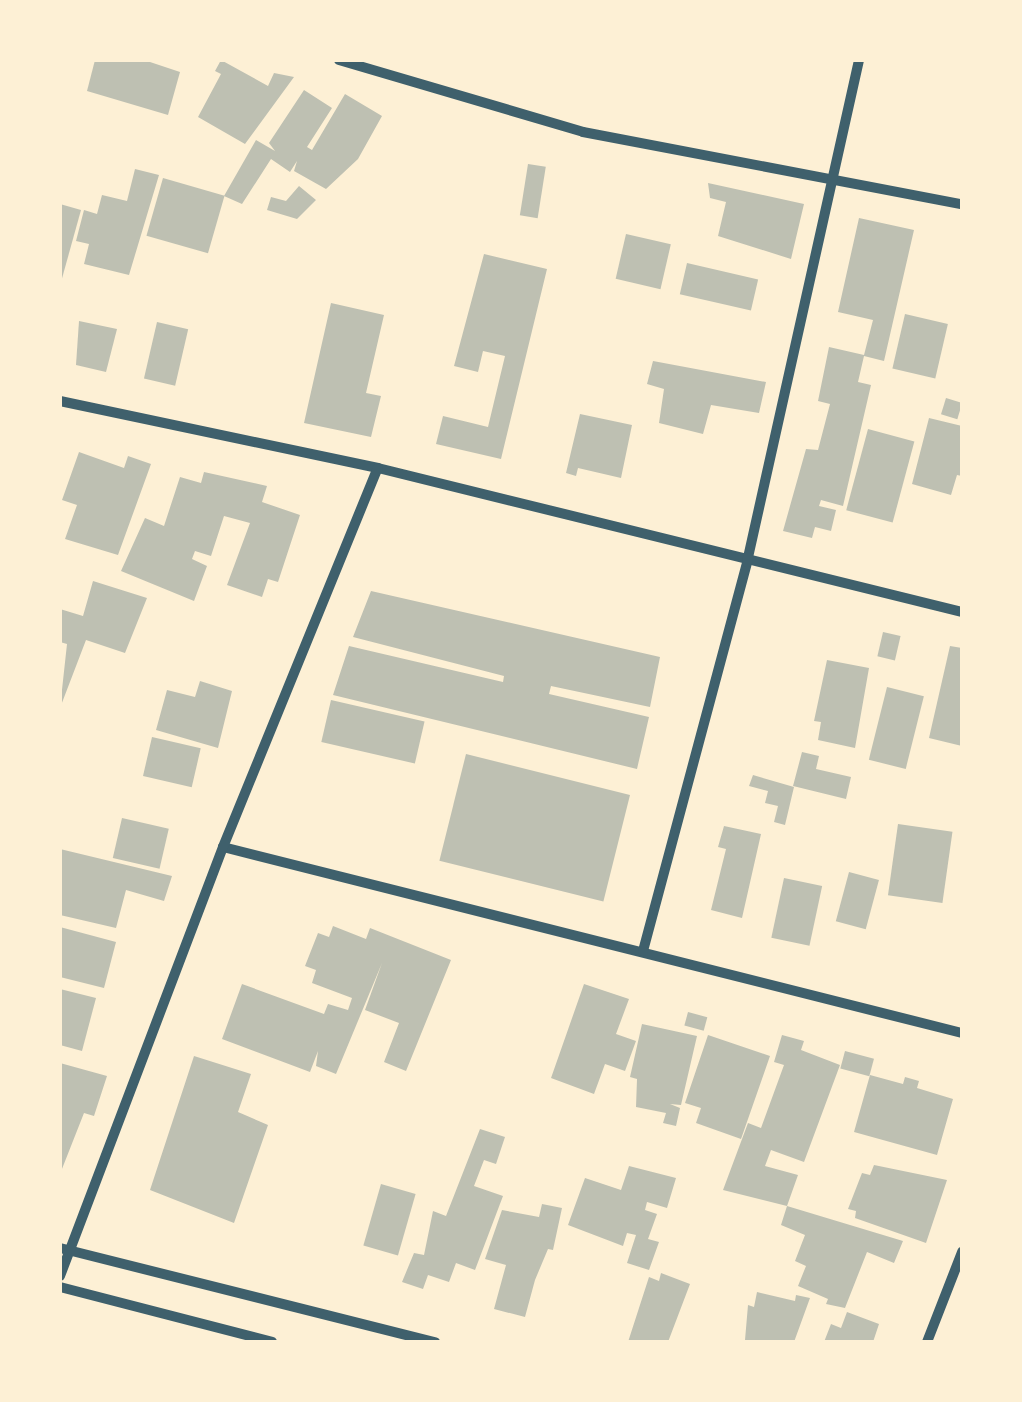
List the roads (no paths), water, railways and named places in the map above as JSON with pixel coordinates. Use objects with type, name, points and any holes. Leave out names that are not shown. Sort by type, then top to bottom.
[{"type":"street","points":[[339,60],[583,132],[832,176],[962,204]]},
{"type":"street","points":[[643,951],[747,562],[860,60]]},
{"type":"street","points":[[60,401],[378,468],[962,612]]},
{"type":"street","points":[[60,1276],[64,1249],[378,468]]},
{"type":"street","points":[[223,847],[962,1033]]},
{"type":"street","points":[[64,1249],[435,1342]]},
{"type":"street","points":[[927,1342],[962,1252]]},
{"type":"street","points":[[60,1288],[272,1342]]}]
